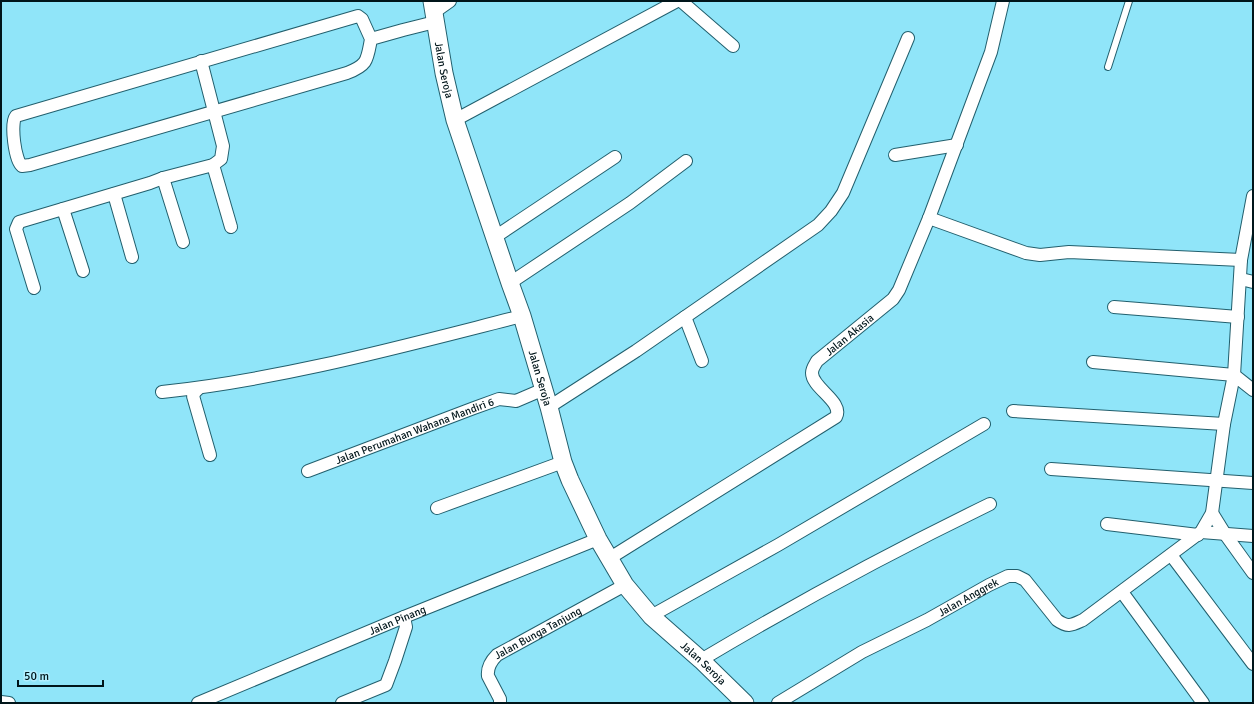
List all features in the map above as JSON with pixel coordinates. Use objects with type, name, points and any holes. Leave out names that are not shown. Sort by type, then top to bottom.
[{"type":"street","points":[[371,39],[403,30],[450,1]]},
{"type":"street","points":[[455,120],[677,1]]},
{"type":"street","points":[[681,1],[733,46]]},
{"type":"street","name":"Jalan Akasia","points":[[610,558],[836,417],[838,414],[836,406],[813,378],[813,368],[817,361],[893,300],[899,290],[930,218],[991,52],[1002,1]]},
{"type":"street","name":"Jalan Seroja","points":[[433,12],[444,73],[455,120],[522,316],[549,407],[562,462],[598,539],[625,585],[651,616],[702,660],[746,703]]},
{"type":"street","points":[[358,16],[362,19],[371,39],[366,60],[359,68],[215,112],[25,166],[18,163],[13,120],[16,116],[201,61],[358,16]]},
{"type":"street","points":[[549,407],[636,352],[818,225],[832,211],[843,193],[908,38]]},
{"type":"street","points":[[34,288],[16,229],[19,222],[163,178],[213,165],[221,159],[223,146],[201,61]]},
{"type":"street","points":[[895,155],[956,145]]},
{"type":"street","points":[[495,238],[615,157]]},
{"type":"street","points":[[510,283],[630,203],[686,161]]},
{"type":"street","points":[[213,165],[231,227]]},
{"type":"street","points":[[163,178],[183,242]]},
{"type":"street","points":[[114,194],[132,257]]},
{"type":"street","points":[[1200,534],[1212,513],[1224,424],[1234,375],[1241,260],[1253,196]]},
{"type":"street","points":[[63,209],[84,271]]},
{"type":"street","points":[[930,218],[1026,253],[1040,255],[1069,252],[1241,260]]},
{"type":"street","points":[[1241,279],[1253,282]]},
{"type":"street","points":[[1114,307],[1238,317]]},
{"type":"street","points":[[162,392],[199,388],[298,371],[522,316]]},
{"type":"street","points":[[685,317],[702,361]]},
{"type":"street","points":[[1093,362],[1234,375],[1253,390]]},
{"type":"street","points":[[199,388],[193,396],[210,455]]},
{"type":"street","name":"Jalan Perumahan Wahana Mandiri 6","points":[[308,471],[474,408],[499,400],[516,401],[544,389]]},
{"type":"street","points":[[1013,411],[1224,424]]},
{"type":"street","points":[[651,616],[984,424]]},
{"type":"street","points":[[437,508],[562,462]]},
{"type":"street","points":[[1051,469],[1253,484]]},
{"type":"street","points":[[702,660],[791,608],[861,570],[990,504]]},
{"type":"street","points":[[1212,513],[1253,573]]},
{"type":"street","points":[[1107,524],[1200,534],[1253,536]]},
{"type":"street","name":"Jalan Anggrek","points":[[778,703],[862,652],[927,620],[1008,576],[1017,576],[1025,580],[1057,620],[1064,625],[1073,625],[1083,620],[1200,534]]},
{"type":"street","name":"Jalan Pinang","points":[[198,703],[404,617],[598,539]]},
{"type":"street","points":[[1171,555],[1253,664]]},
{"type":"street","name":"Jalan Bunga Tanjung","points":[[500,703],[500,699],[487,672],[493,659],[497,655],[625,585]]},
{"type":"street","points":[[1122,592],[1203,703]]},
{"type":"street","points":[[342,703],[386,685],[406,627],[404,617]]},
{"type":"street","points":[[1,702],[10,703]]},
{"type":"lane","points":[[1108,67],[1129,1]]}]
